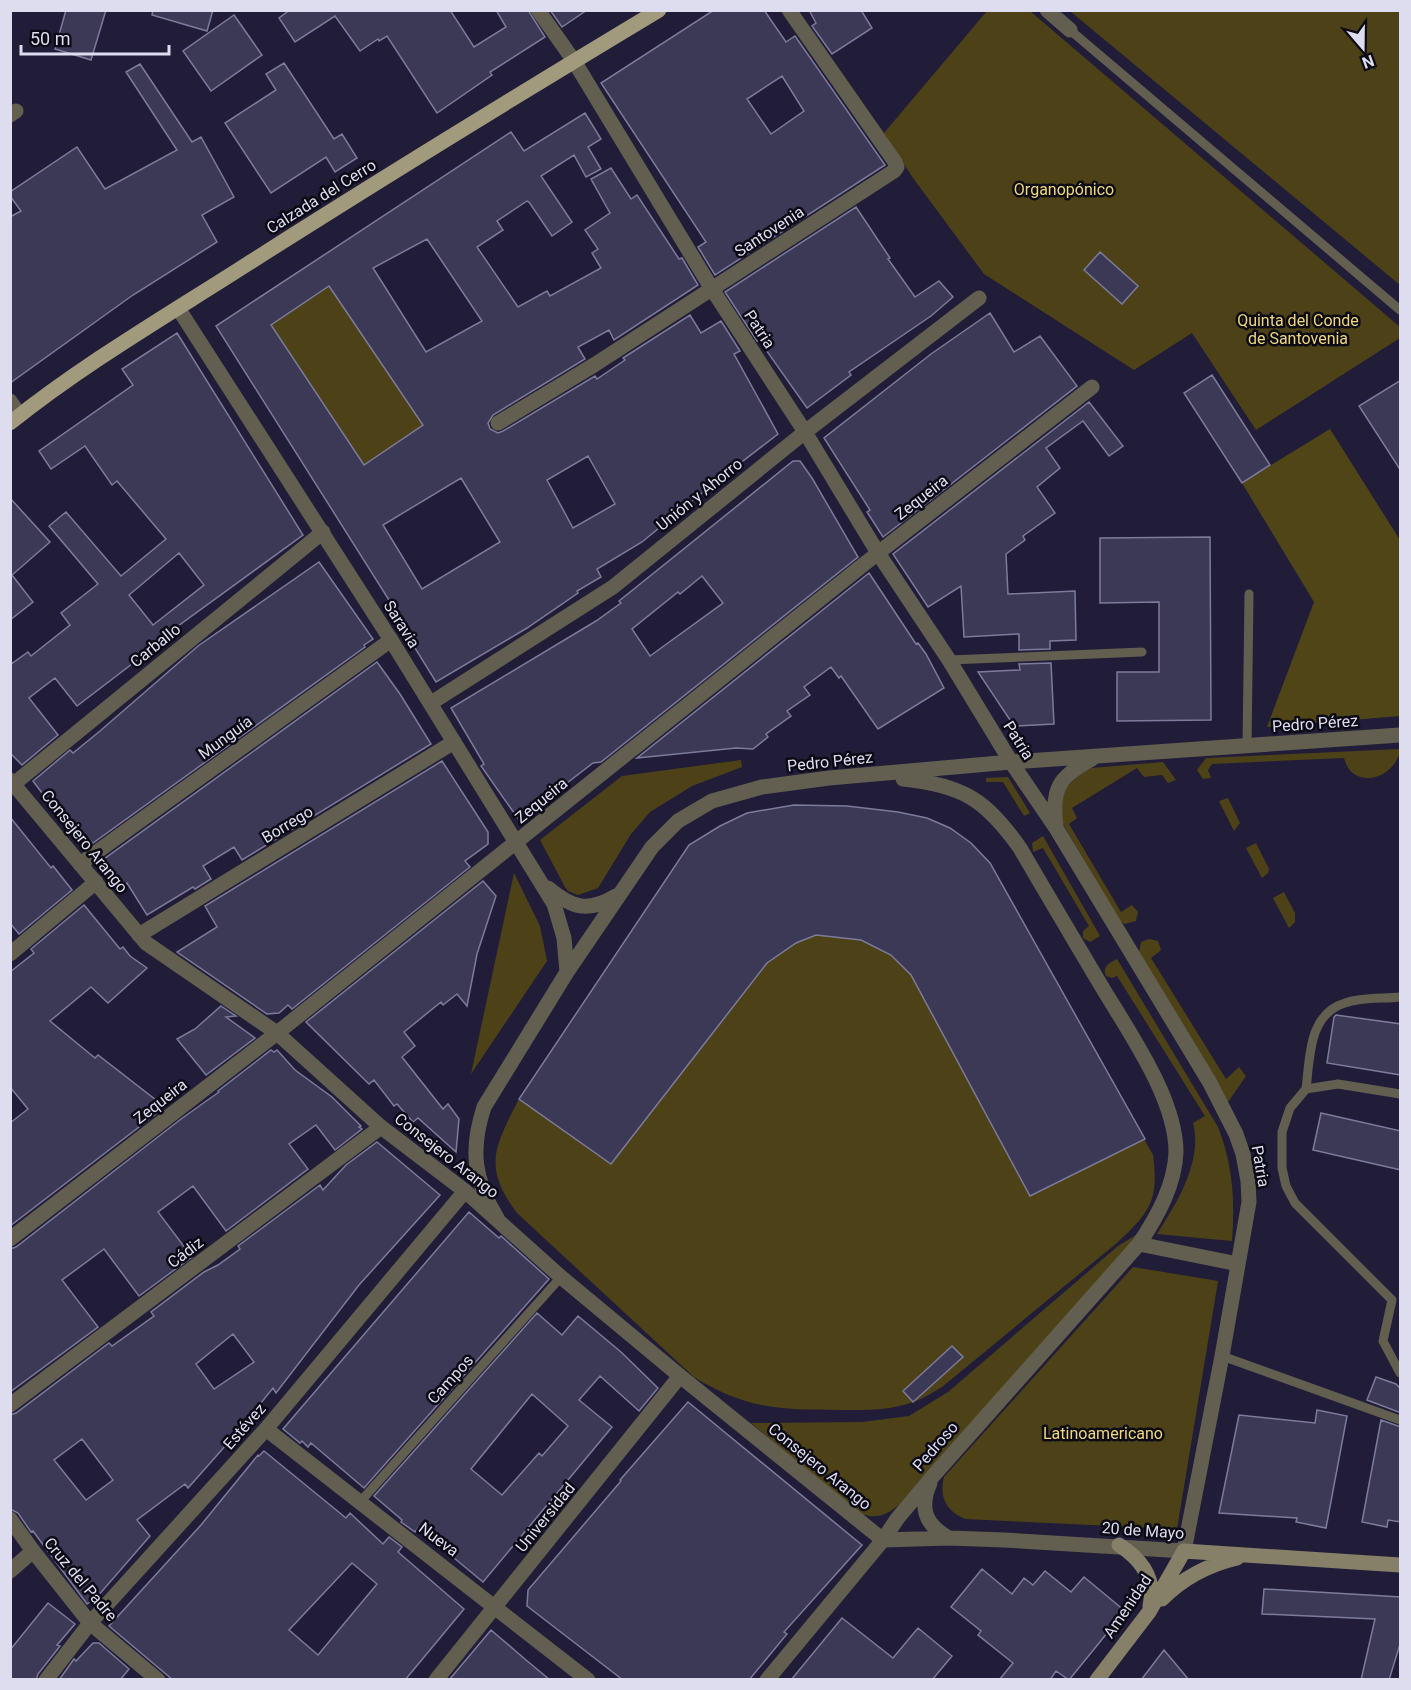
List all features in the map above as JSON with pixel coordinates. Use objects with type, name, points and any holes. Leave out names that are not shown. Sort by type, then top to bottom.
[{"type":"main road","name":"Calzada del Cerro","points":[[15,419],[73,376],[438,143],[659,10]]},
{"type":"main road","points":[[1119,1545],[1142,1563],[1149,1576],[1152,1593],[1149,1612]]},
{"type":"main road","name":"20 de Mayo","points":[[1184,1551],[1401,1565]]},
{"type":"main road","name":"Amenidad","points":[[1097,1680],[1149,1612],[1184,1551]]},
{"type":"main road","points":[[1149,1612],[1181,1581],[1194,1573],[1226,1561],[1257,1556]]},
{"type":"street","name":"Patria","points":[[538,10],[574,62],[712,289],[805,432],[878,553],[949,660],[1011,762],[1056,828],[1210,1083],[1236,1134],[1246,1172],[1249,1202],[1184,1551]]},
{"type":"street","name":"Santovenia","points":[[498,423],[712,289],[897,167],[789,10]]},
{"type":"street","points":[[1047,10],[1070,30]]},
{"type":"street","name":"Unión y Ahorro","points":[[431,703],[613,587],[805,432],[980,298]]},
{"type":"street","name":"Saravia","points":[[177,309],[323,532],[542,882],[561,921],[567,972]]},
{"type":"street","name":"Zequeira","points":[[10,1239],[277,1033],[878,553],[1092,387]]},
{"type":"street","points":[[10,401],[15,419]]},
{"type":"street","name":"Carballo","points":[[12,783],[323,532]]},
{"type":"street","name":"Munguía","points":[[80,864],[391,640]]},
{"type":"street","name":"Pedro Pérez","points":[[465,1191],[473,1179],[476,1167],[478,1128],[484,1107],[567,972],[618,894],[664,834],[678,821],[712,801],[762,787],[869,775],[1011,762],[1401,735]]},
{"type":"street","name":"Borrego","points":[[139,935],[454,742]]},
{"type":"street","points":[[1056,828],[1053,799],[1058,788],[1066,776],[1079,765],[1095,757]]},
{"type":"street","points":[[978,765],[969,772],[966,779],[968,785],[1020,848],[1149,1066],[1174,1130],[1175,1166],[1160,1207],[1139,1244],[1238,1264]]},
{"type":"street","points":[[869,775],[919,780],[941,785],[963,792],[985,806]]},
{"type":"street","name":"Consejero Arango","points":[[12,783],[139,935],[157,951],[277,1033],[381,1127],[465,1191],[561,1277],[883,1540]]},
{"type":"street","points":[[10,954],[96,882]]},
{"type":"street","points":[[542,882],[558,896],[578,906],[588,907],[604,903],[618,894]]},
{"type":"street","name":"Cádiz","points":[[10,1405],[381,1127]]},
{"type":"street","name":"Pedro Pérez","points":[[476,1167],[485,1196],[497,1218]]},
{"type":"street","name":"Estévez","points":[[46,1680],[90,1623],[266,1429],[465,1191]]},
{"type":"street","name":"Pedroso","points":[[767,1680],[933,1476],[1139,1244]]},
{"type":"street","name":"Universidad","points":[[436,1680],[680,1376]]},
{"type":"street","name":"Nueva","points":[[266,1429],[497,1606],[588,1680]]},
{"type":"street","points":[[933,1476],[924,1498],[924,1506],[934,1527],[949,1538]]},
{"type":"street","name":"Cruz del Padre","points":[[10,1519],[90,1623],[158,1680]]},
{"type":"street","name":"20 de Mayo","points":[[883,1540],[949,1538],[1119,1545],[1184,1551]]},
{"type":"street","points":[[10,1571],[33,1551]]},
{"type":"lane","points":[[1070,30],[1401,310]]},
{"type":"lane","points":[[1247,746],[1249,594]]},
{"type":"lane","points":[[949,660],[1142,652]]},
{"type":"lane","points":[[1401,997],[1346,1002],[1330,1010],[1313,1032],[1306,1089],[1290,1108],[1282,1132],[1282,1168],[1286,1186],[1295,1203],[1392,1300],[1383,1341],[1401,1373]]},
{"type":"lane","points":[[1306,1089],[1338,1084],[1401,1094]]},
{"type":"lane","name":"Campos","points":[[360,1502],[561,1277]]},
{"type":"lane","points":[[1222,1356],[1401,1420]]},
{"type":"green space","name":"Organopónico","points":[[987,11],[1030,11],[1400,327],[1400,338],[1256,430],[1192,333],[1134,370],[984,274],[913,178],[884,133]]},
{"type":"green space","points":[[1070,11],[1400,11],[1400,285]]},
{"type":"green space","points":[[329,286],[423,425],[364,465],[271,325]]},
{"type":"green space","points":[[1400,749],[1398,757],[1389,769],[1376,777],[1368,778],[1352,772],[1344,758],[1212,764],[1208,770],[1211,778],[1203,779],[1197,770],[1206,758]]},
{"type":"green space","points":[[741,760],[742,767],[692,786],[650,812],[631,834],[598,888],[578,895],[568,891],[565,887],[540,840],[622,776]]},
{"type":"green space","points":[[1163,762],[1176,780],[1168,783],[1162,775],[1144,777],[1137,768],[1072,808],[1077,818],[1069,824],[1121,912],[1132,905],[1138,912],[1136,921],[1125,924],[1120,921],[1064,826],[1060,806],[1066,788],[1082,772],[1091,768]]},
{"type":"green space","points":[[1008,777],[1030,813],[1024,816],[1003,782],[986,782],[986,778]]},
{"type":"green space","points":[[1228,798],[1240,823],[1234,831],[1219,801]]},
{"type":"green space","points":[[794,805],[950,828],[971,843],[989,863],[1153,1155],[1155,1183],[1150,1204],[1138,1222],[1118,1242],[942,1387],[917,1401],[895,1407],[868,1410],[819,1410],[764,1406],[730,1396],[694,1377],[517,1213],[506,1197],[496,1169],[499,1143],[519,1099],[689,845],[747,813]]},
{"type":"green space","points":[[1043,836],[1100,936],[1090,942],[1083,938],[1083,931],[1089,926],[1043,848],[1033,852],[1032,843]]},
{"type":"green space","points":[[1256,843],[1269,869],[1262,878],[1246,848]]},
{"type":"green space","points":[[514,873],[540,926],[547,961],[471,1074]]},
{"type":"green space","points":[[1284,892],[1295,913],[1295,922],[1289,928],[1273,898]]},
{"type":"green space","points":[[1149,939],[1158,941],[1161,950],[1151,958],[1226,1079],[1239,1067],[1246,1076],[1228,1102],[1139,952],[1141,942]]},
{"type":"green space","points":[[1117,959],[1218,1127],[1227,1155],[1232,1183],[1232,1241],[1157,1234],[1180,1195],[1191,1167],[1195,1137],[1193,1123],[1205,1116],[1117,976],[1112,978],[1106,976],[1106,968]]},
{"type":"green space","points":[[1136,1235],[1130,1247],[900,1504],[890,1512],[879,1516],[868,1516],[856,1511],[751,1423],[862,1422],[909,1416],[948,1392],[1118,1246]]},
{"type":"green space","name":"Latinoamericano","points":[[1133,1267],[1218,1281],[1177,1529],[965,1519],[958,1516],[943,1497],[944,1477]]},
{"type":"shaded area","points":[[1330,429],[1400,540],[1400,716],[1267,727],[1314,602],[1242,483]]},
{"type":"building","points":[[66,10],[106,10],[91,60],[55,49]]},
{"type":"building","points":[[153,10],[213,10],[207,31],[152,15]]},
{"type":"building","points":[[290,10],[450,10],[474,47],[506,27],[496,10],[528,10],[545,37],[490,72],[492,75],[437,113],[387,36],[360,51],[335,16],[295,42],[279,18]]},
{"type":"building","points":[[550,10],[587,10],[562,27]]},
{"type":"building","points":[[714,10],[764,10],[786,42],[795,36],[885,165],[715,275],[698,247],[706,242],[601,83]],"holes":[[[782,76],[804,111],[771,134],[747,99]]]},
{"type":"building","points":[[809,10],[861,10],[872,28],[832,54],[812,26],[816,23]]},
{"type":"building","points":[[234,15],[262,55],[211,91],[183,51]]},
{"type":"building","points":[[284,63],[334,139],[342,134],[357,158],[335,172],[326,157],[271,193],[225,123],[276,90],[266,74]]},
{"type":"building","points":[[140,64],[192,142],[201,137],[234,197],[202,215],[217,242],[133,295],[10,383],[10,217],[21,211],[10,196],[10,192],[77,147],[105,189],[177,150],[126,72]]},
{"type":"building","points":[[585,113],[601,139],[588,147],[601,169],[586,177],[574,155],[541,176],[572,222],[552,236],[527,201],[497,221],[503,230],[477,247],[518,307],[547,291],[550,296],[601,268],[592,253],[598,249],[585,230],[610,213],[591,179],[611,168],[631,199],[637,195],[679,259],[682,258],[698,285],[614,340],[609,330],[578,347],[585,359],[493,415],[488,423],[490,429],[498,433],[503,431],[595,376],[597,379],[625,360],[623,358],[690,315],[701,333],[721,321],[740,351],[734,354],[778,434],[642,542],[597,569],[601,577],[577,591],[578,593],[527,628],[436,682],[410,640],[413,638],[216,326],[511,132],[524,151]],"holes":[[[427,239],[482,321],[426,352],[373,268]],[[329,286],[423,425],[364,465],[271,325]],[[588,456],[615,504],[573,528],[547,480]],[[461,478],[500,542],[422,589],[383,525]]]},
{"type":"building","points":[[856,207],[915,297],[939,281],[953,297],[931,316],[849,372],[851,375],[807,408],[759,340],[757,341],[725,292]]},
{"type":"building","points":[[1100,252],[1138,286],[1122,304],[1084,270]]},
{"type":"building","points":[[990,313],[1014,352],[1040,336],[1077,386],[883,537],[867,512],[870,510],[824,438],[931,354]]},
{"type":"building","points":[[177,333],[303,535],[174,629],[175,631],[77,706],[55,678],[29,698],[58,735],[22,765],[10,753],[10,665],[28,652],[31,656],[70,625],[61,613],[98,584],[49,526],[66,512],[121,576],[166,539],[117,481],[112,485],[85,446],[51,469],[39,451],[133,385],[122,369]],"holes":[[[179,553],[204,585],[153,625],[129,595]]]},
{"type":"building","points":[[1212,375],[1270,465],[1242,483],[1184,393]]},
{"type":"building","points":[[1401,380],[1401,471],[1359,406]]},
{"type":"building","points":[[1089,402],[1123,446],[1109,456],[1083,421],[1046,448],[1060,468],[1037,487],[1055,513],[1023,536],[1025,540],[1006,554],[1008,594],[1075,591],[1076,640],[1050,641],[1050,649],[1019,650],[1019,634],[964,637],[961,586],[928,607],[893,554]]},
{"type":"building","points":[[793,461],[800,461],[812,478],[858,557],[601,762],[593,763],[519,820],[481,766],[484,764],[451,708],[596,621],[621,603],[619,601]],"holes":[[[702,576],[723,603],[650,656],[632,629]]]},
{"type":"building","points":[[10,498],[50,542],[12,575],[33,602],[10,620]]},
{"type":"building","points":[[1210,537],[1211,720],[1117,721],[1117,672],[1159,672],[1159,602],[1100,603],[1100,538]]},
{"type":"building","points":[[319,562],[373,639],[93,843],[91,841],[85,845],[58,808],[55,810],[33,781],[70,750],[73,753],[100,731],[198,646]]},
{"type":"building","points":[[869,573],[916,644],[918,643],[926,654],[944,688],[878,729],[841,676],[839,678],[831,667],[804,687],[810,695],[787,711],[791,716],[766,734],[768,737],[753,749],[736,748],[637,758]]},
{"type":"building","points":[[377,662],[431,744],[242,860],[234,847],[203,866],[211,879],[195,889],[193,887],[147,915],[127,883],[124,886],[104,859]]},
{"type":"building","points":[[1051,663],[1054,724],[1014,726],[978,672],[1020,670],[1019,664]]},
{"type":"building","points":[[442,761],[488,832],[488,844],[465,861],[470,867],[292,1009],[288,1005],[279,1013],[267,1014],[177,952],[217,927],[205,906]]},
{"type":"building","points":[[794,805],[847,806],[927,818],[950,828],[971,843],[990,863],[1145,1139],[1030,1196],[911,975],[891,955],[861,940],[816,935],[796,943],[767,963],[611,1164],[519,1099],[689,845],[747,813]]},
{"type":"building","points":[[10,817],[72,890],[19,934],[10,923]]},
{"type":"building","points":[[483,881],[496,896],[477,954],[467,1006],[457,994],[443,1005],[441,1002],[404,1032],[415,1046],[402,1057],[443,1109],[448,1104],[459,1119],[456,1152],[418,1118],[413,1122],[397,1104],[394,1106],[374,1080],[369,1084],[306,1022]]},
{"type":"building","points":[[84,905],[120,949],[123,947],[130,956],[147,968],[108,1003],[91,987],[50,1021],[95,1058],[98,1055],[165,1107],[10,1226],[10,1123],[28,1109],[10,1087],[10,972],[34,953],[31,949]]},
{"type":"building","points":[[221,1006],[236,1016],[226,1017],[255,1038],[206,1075],[177,1039],[195,1029]]},
{"type":"building","points":[[1336,1015],[1401,1024],[1401,1075],[1327,1063]]},
{"type":"building","points":[[271,1050],[274,1052],[277,1050],[295,1070],[332,1097],[362,1129],[335,1150],[316,1125],[289,1144],[308,1169],[226,1231],[193,1186],[158,1212],[192,1257],[139,1296],[104,1249],[62,1280],[98,1327],[10,1392],[10,1249],[16,1247]]},
{"type":"building","points":[[1321,1113],[1401,1131],[1401,1170],[1313,1150]]},
{"type":"building","points":[[377,1142],[440,1195],[359,1285],[276,1393],[273,1388],[188,1488],[185,1484],[137,1520],[150,1536],[97,1597],[87,1604],[33,1531],[31,1532],[18,1513],[10,1509],[10,1415],[16,1413],[109,1343],[112,1346],[154,1316],[151,1312],[204,1272],[240,1249],[238,1246],[320,1185],[323,1190],[346,1165]],"holes":[[[233,1334],[254,1362],[214,1389],[196,1364]],[[82,1439],[113,1480],[86,1500],[54,1460]]]},
{"type":"building","points":[[469,1212],[499,1238],[501,1236],[549,1279],[364,1488],[311,1443],[308,1447],[302,1441],[300,1443],[283,1429]]},
{"type":"building","points":[[537,1313],[562,1335],[578,1316],[621,1352],[658,1388],[639,1411],[600,1376],[579,1400],[612,1427],[483,1582],[418,1528],[415,1532],[401,1522],[402,1520],[374,1496]],"holes":[[[532,1394],[568,1426],[542,1456],[539,1453],[502,1495],[471,1469]]]},
{"type":"building","points":[[952,1346],[963,1357],[913,1402],[903,1391]]},
{"type":"building","points":[[1376,1377],[1396,1384],[1401,1389],[1401,1413],[1367,1400]]},
{"type":"building","points":[[688,1402],[862,1545],[784,1632],[787,1634],[749,1680],[623,1680],[527,1606],[528,1590]]},
{"type":"building","points":[[1317,1410],[1347,1416],[1326,1528],[1296,1522],[1297,1518],[1219,1513],[1239,1415],[1315,1423]]},
{"type":"building","points":[[1381,1420],[1401,1427],[1401,1522],[1388,1520],[1387,1527],[1362,1522]]},
{"type":"building","points":[[264,1451],[346,1518],[350,1513],[383,1544],[389,1537],[402,1547],[398,1552],[464,1609],[405,1680],[173,1680],[109,1626],[201,1525]],"holes":[[[352,1563],[377,1584],[318,1655],[289,1630]]]},
{"type":"building","points":[[982,1569],[1012,1594],[1024,1578],[1033,1585],[1045,1571],[1071,1592],[1084,1577],[1125,1611],[1069,1680],[1056,1671],[1050,1680],[999,1680],[1013,1663],[978,1635],[981,1631],[951,1607]]},
{"type":"building","points":[[1264,1589],[1401,1597],[1401,1641],[1389,1680],[1361,1680],[1375,1619],[1262,1614]]},
{"type":"building","points":[[48,1603],[75,1624],[57,1645],[60,1646],[38,1674],[36,1680],[10,1680],[10,1650]]},
{"type":"building","points":[[842,1618],[893,1658],[918,1628],[952,1656],[932,1680],[791,1680]]},
{"type":"building","points":[[491,1630],[526,1660],[550,1680],[449,1680]]},
{"type":"building","points":[[93,1643],[99,1643],[129,1669],[120,1680],[59,1680],[74,1659],[76,1661]]},
{"type":"building","points":[[1164,1650],[1189,1680],[1141,1680]]},
{"type":"park label","name":"Quinta del Conde de Santovenia","points":[[1298,329]]}]
